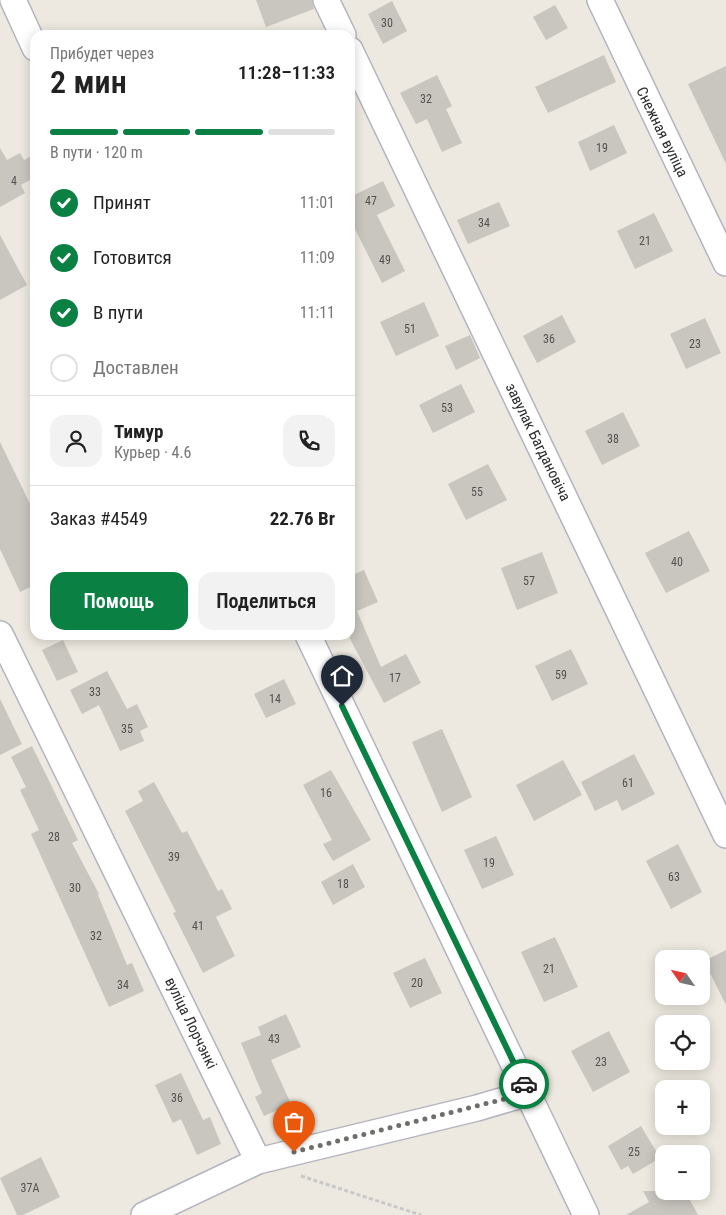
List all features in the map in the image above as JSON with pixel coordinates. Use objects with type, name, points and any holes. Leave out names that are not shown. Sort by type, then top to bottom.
[{"type":"street","points":[[13,0],[30,37]]},
{"type":"street","points":[[326,0],[341,30]]},
{"type":"street","name":"Снежная вуліца","points":[[600,0],[726,263]]},
{"type":"street","name":"завулак Багдановіча","points":[[355,60],[726,835]]},
{"type":"street","name":"вуліца Лорчэнкі","points":[[0,634],[258,1161]]},
{"type":"street","points":[[310,640],[586,1215]]},
{"type":"street","points":[[144,1215],[258,1161],[477,1108],[528,1093]]},
{"type":"path","points":[[294,1173],[421,1215]]},
{"type":"building","points":[[256,0],[312,0],[314,9],[266,27]]},
{"type":"building","points":[[392,1],[407,31],[383,44],[368,14]]},
{"type":"building","points":[[555,5],[568,28],[546,40],[533,17]]},
{"type":"building","points":[[604,55],[616,82],[548,113],[535,87]]},
{"type":"building","points":[[726,66],[726,164],[688,84]]},
{"type":"building","points":[[437,75],[452,106],[446,109],[462,143],[442,152],[427,119],[416,124],[400,93]]},
{"type":"building","points":[[614,125],[627,153],[590,171],[578,142]]},
{"type":"building","points":[[0,148],[7,160],[20,153],[24,160],[30,157],[30,180],[21,185],[25,193],[0,207]]},
{"type":"building","points":[[383,181],[395,206],[377,215],[405,271],[382,283],[355,229],[355,195]]},
{"type":"building","points":[[499,202],[510,226],[468,244],[457,220]]},
{"type":"building","points":[[654,213],[673,251],[635,269],[617,231]]},
{"type":"building","points":[[0,235],[27,285],[0,300]]},
{"type":"building","points":[[424,302],[439,336],[396,356],[380,322]]},
{"type":"building","points":[[562,315],[576,342],[537,363],[523,336]]},
{"type":"building","points":[[705,318],[721,353],[686,369],[670,334]]},
{"type":"building","points":[[470,335],[480,358],[456,370],[445,346]]},
{"type":"building","points":[[461,384],[475,412],[433,433],[419,405]]},
{"type":"building","points":[[623,412],[640,446],[602,465],[585,431]]},
{"type":"building","points":[[0,442],[30,504],[30,587],[20,592],[0,549]]},
{"type":"building","points":[[488,464],[507,500],[466,520],[448,484]]},
{"type":"building","points":[[689,531],[710,571],[666,593],[645,553]]},
{"type":"building","points":[[542,552],[558,593],[517,610],[501,568]]},
{"type":"building","points":[[364,570],[378,602],[357,611],[381,667],[406,654],[421,683],[384,703],[351,640],[355,640],[355,574]]},
{"type":"building","points":[[63,640],[78,672],[57,681],[42,650]]},
{"type":"building","points":[[571,649],[588,684],[552,701],[535,666]]},
{"type":"building","points":[[107,671],[127,709],[137,704],[148,727],[140,731],[144,741],[120,751],[99,705],[82,714],[70,690]]},
{"type":"building","points":[[284,679],[296,704],[266,718],[254,694]]},
{"type":"building","points":[[0,699],[22,744],[0,755]]},
{"type":"building","points":[[442,729],[472,797],[442,812],[412,742]]},
{"type":"building","points":[[32,746],[78,840],[72,843],[99,894],[127,965],[132,963],[144,991],[109,1007],[31,834],[39,830],[20,790],[26,787],[11,757]]},
{"type":"building","points":[[634,754],[655,794],[622,811],[617,800],[595,811],[581,782]]},
{"type":"building","points":[[563,760],[582,795],[534,821],[516,785]]},
{"type":"building","points":[[331,770],[371,840],[333,861],[323,844],[332,840],[303,785]]},
{"type":"building","points":[[154,782],[182,833],[187,831],[218,891],[222,889],[232,909],[216,917],[235,956],[203,973],[173,913],[176,912],[125,811],[143,801],[138,791]]},
{"type":"building","points":[[496,836],[514,875],[482,889],[464,850]]},
{"type":"building","points":[[678,844],[702,892],[671,909],[646,861]]},
{"type":"building","points":[[353,864],[365,887],[333,905],[321,882]]},
{"type":"building","points":[[555,937],[578,987],[544,1002],[521,952]]},
{"type":"building","points":[[726,950],[726,1005],[710,973],[710,958]]},
{"type":"building","points":[[425,958],[442,993],[410,1008],[393,973]]},
{"type":"building","points":[[286,1014],[301,1047],[271,1060],[291,1104],[264,1116],[255,1097],[262,1093],[241,1043],[261,1035],[258,1027]]},
{"type":"building","points":[[609,1031],[630,1072],[593,1092],[571,1051]]},
{"type":"building","points":[[181,1073],[203,1120],[210,1117],[221,1144],[197,1155],[181,1119],[173,1123],[155,1085]]},
{"type":"building","points":[[641,1126],[655,1150],[655,1161],[633,1174],[628,1166],[621,1170],[608,1146]]},
{"type":"building","points":[[41,1157],[60,1197],[23,1215],[17,1215],[0,1178]]},
{"type":"building","points":[[643,1191],[655,1191],[655,1200],[690,1200],[698,1215],[626,1215],[649,1202]]},
{"type":"way so far","points":[[294,1152],[477,1108],[528,1093],[524,1084]]},
{"type":"route","points":[[342,706],[524,1084]]}]
